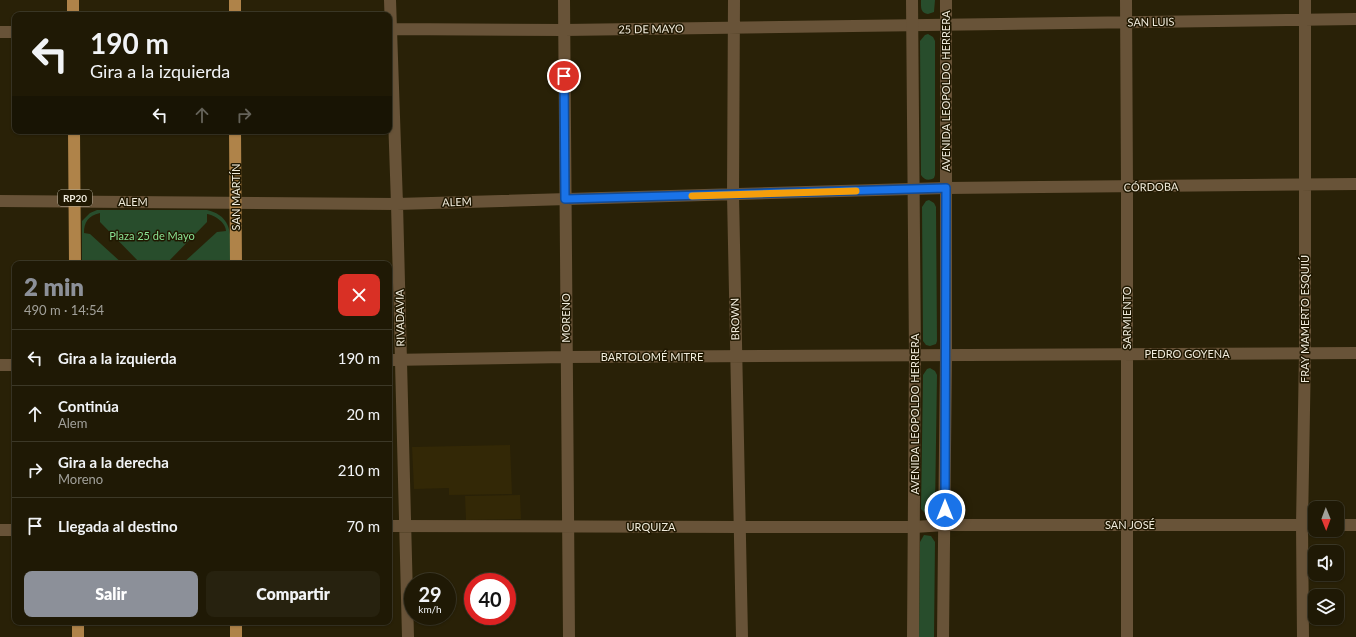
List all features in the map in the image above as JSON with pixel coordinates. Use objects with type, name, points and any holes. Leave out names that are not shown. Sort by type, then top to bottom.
[{"type":"main road","points":[[73,0],[73,12]]},
{"type":"main road","points":[[235,0],[235,12]]},
{"type":"main road","name":"RP20","points":[[74,134],[75,261]]},
{"type":"main road","name":"SAN MARTÍN","points":[[235,134],[236,261]]},
{"type":"main road","points":[[78,625],[78,637]]},
{"type":"main road","points":[[236,625],[236,637]]},
{"type":"street","name":"RIVADAVIA","points":[[390,0],[390,12]]},
{"type":"street","name":"MORENO","points":[[564,0],[569,637]]},
{"type":"street","name":"BROWN","points":[[734,0],[733,195],[741,527],[742,637]]},
{"type":"street","name":"AVENIDA LEOPOLDO HERRERA","points":[[912,0],[915,356],[913,637]]},
{"type":"street","name":"AVENIDA LEOPOLDO HERRERA","points":[[943,637],[946,356],[946,0]]},
{"type":"street","name":"SARMIENTO","points":[[1126,0],[1127,637]]},
{"type":"street","name":"FRAY MAMERTO ESQUIÚ","points":[[1302,637],[1305,353],[1304,0]]},
{"type":"street","name":"SAN LUIS","points":[[912,24],[1126,23],[1356,19]]},
{"type":"street","name":"25 DE MAYO","points":[[392,29],[564,30],[912,24]]},
{"type":"street","points":[[0,32],[12,32]]},
{"type":"street","name":"RIVADAVIA","points":[[392,79],[397,204],[395,360],[405,526],[408,637]]},
{"type":"street","name":"CÓRDOBA","points":[[914,189],[1356,184]]},
{"type":"street","name":"ALEM","points":[[0,201],[397,204],[914,189]]},
{"type":"street","name":"PEDRO GOYENA","points":[[915,356],[1356,353]]},
{"type":"street","name":"BARTOLOMÉ MITRE","points":[[395,360],[566,357],[915,356]]},
{"type":"street","points":[[0,365],[12,365]]},
{"type":"street","name":"SAN JOSÉ","points":[[914,527],[1308,525]]},
{"type":"street","points":[[1344,525],[1356,525]]},
{"type":"street","name":"URQUIZA","points":[[392,526],[914,527]]},
{"type":"street","points":[[0,530],[12,530]]},
{"type":"shaded area","points":[[510,445],[512,494],[449,495],[449,488],[414,489],[412,447]]},
{"type":"shaded area","points":[[520,495],[521,519],[466,520],[465,496]]},
{"type":"green space","points":[[921,0],[935,0],[934,12],[928,14],[925,13],[922,9]]},
{"type":"green space","points":[[928,34],[933,37],[935,41],[935,175],[934,178],[928,180],[921,175],[920,41],[925,35]]},
{"type":"green space","points":[[929,200],[934,203],[936,207],[937,341],[936,344],[930,346],[926,345],[923,341],[922,207],[926,201]]},
{"type":"green space","name":"Plaza 25 de Mayo","points":[[97,210],[207,210],[216,213],[223,218],[227,224],[230,238],[230,261],[185,261],[217,232],[226,231],[226,228],[222,222],[213,216],[207,214],[207,222],[169,261],[138,261],[100,222],[100,213],[92,216],[88,220],[84,233],[90,234],[120,261],[82,261],[82,221],[90,213]]},
{"type":"green space","points":[[930,368],[935,371],[937,375],[935,509],[934,512],[928,514],[921,509],[923,375],[927,369]]},
{"type":"green space","points":[[924,535],[931,536],[935,542],[934,637],[919,637],[920,542]]},
{"type":"slow traffic","points":[[692,196],[856,191]]},
{"type":"route","points":[[564,76],[565,199],[946,188],[945,510]]}]
